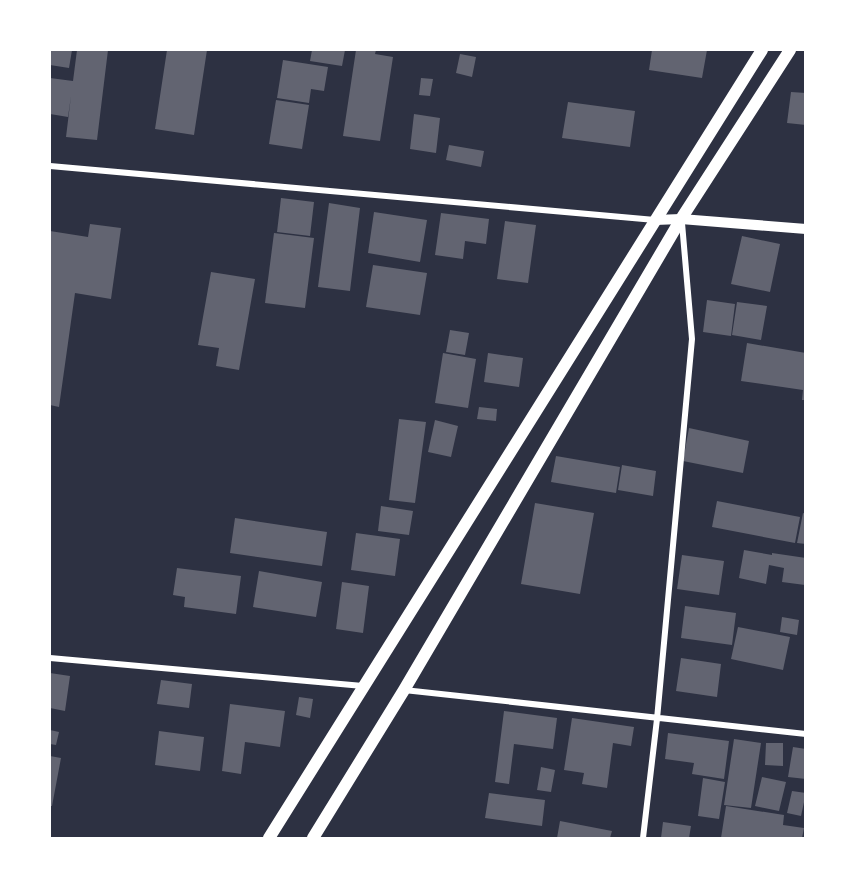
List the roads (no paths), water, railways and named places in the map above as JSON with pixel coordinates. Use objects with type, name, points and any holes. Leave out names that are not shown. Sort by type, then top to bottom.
[{"type":"main road","points":[[269,838],[762,50]]},
{"type":"main road","points":[[314,838],[404,690],[681,219],[790,50]]},
{"type":"street","points":[[50,166],[655,220],[681,219],[806,230]]},
{"type":"street","points":[[643,838],[657,719],[692,339],[681,219]]},
{"type":"street","points":[[50,658],[364,687]]},
{"type":"street","points":[[404,690],[806,734]]}]
